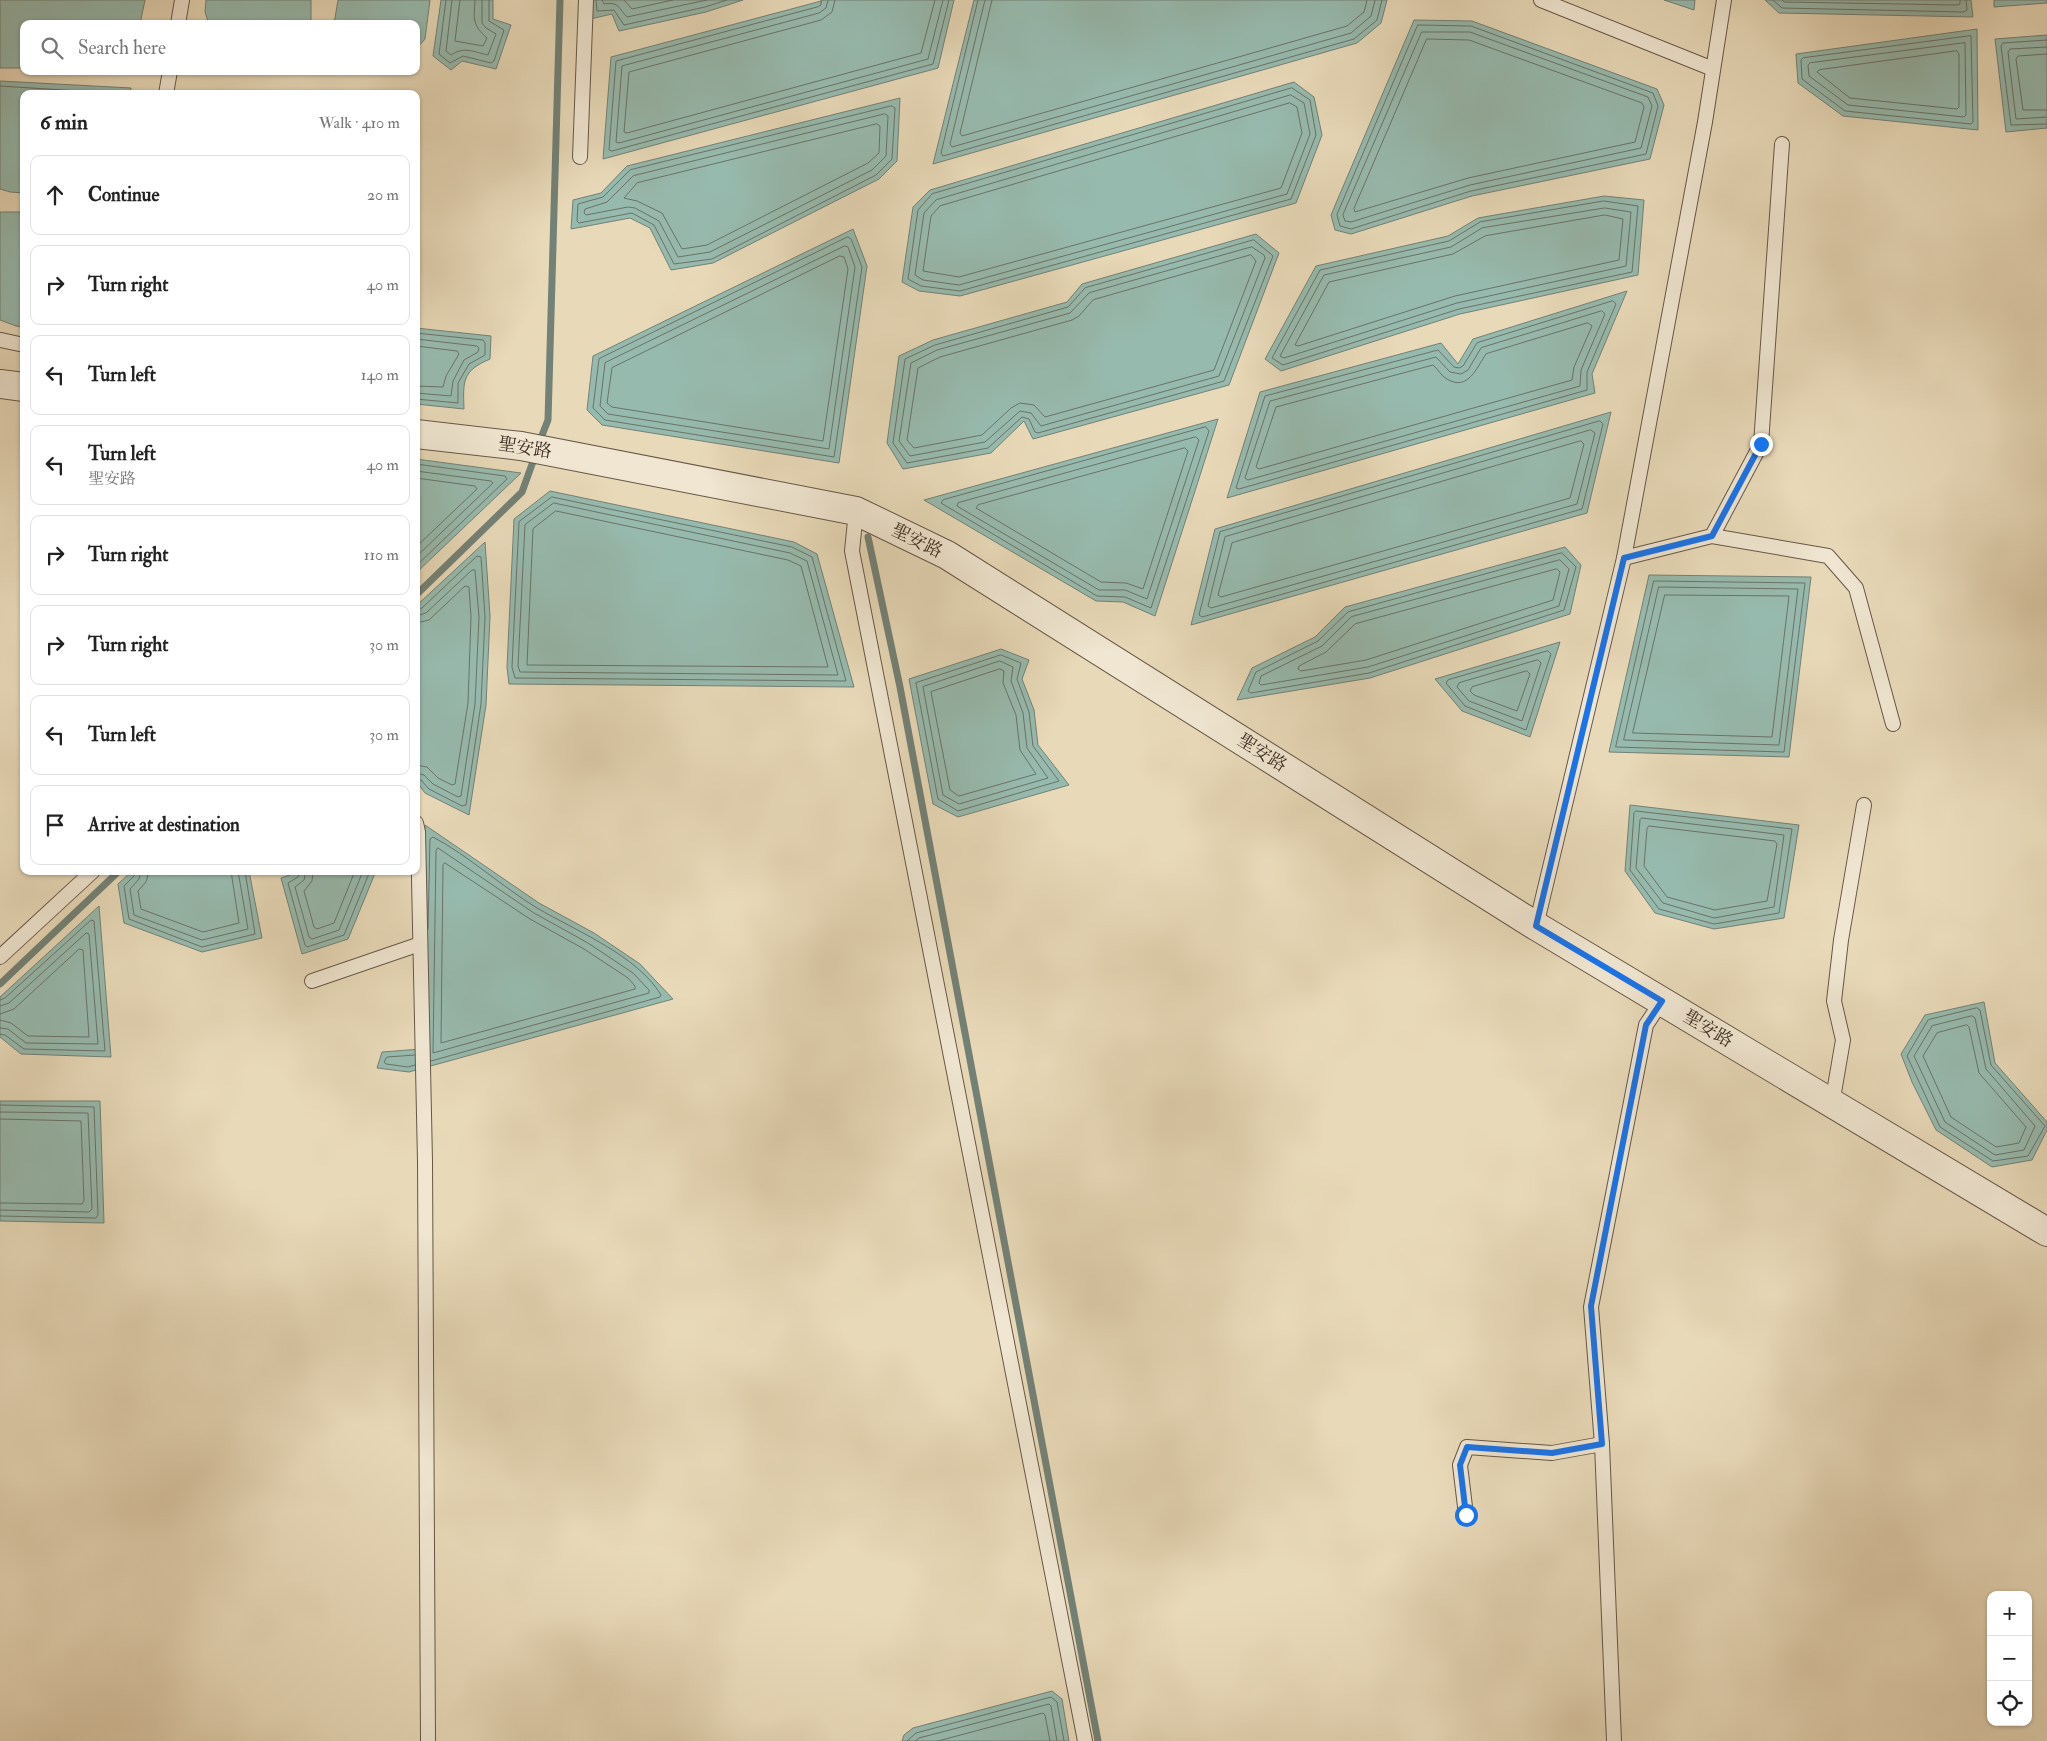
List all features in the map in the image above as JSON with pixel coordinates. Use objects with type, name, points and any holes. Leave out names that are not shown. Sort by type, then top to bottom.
[{"type":"street","points":[[0,384],[20,386]]},
{"type":"street","name":"聖安路","points":[[420,434],[521,446],[856,511],[947,555],[1536,926],[2047,1232]]},
{"type":"lane","points":[[179,20],[182,0]]},
{"type":"lane","points":[[580,157],[586,0]]},
{"type":"lane","points":[[1541,0],[1713,69]]},
{"type":"lane","points":[[1536,926],[1624,558],[1705,122],[1724,0]]},
{"type":"lane","points":[[167,90],[169,75]]},
{"type":"lane","points":[[1712,536],[1761,444],[1782,144]]},
{"type":"lane","points":[[1,340],[20,344]]},
{"type":"lane","points":[[856,511],[852,550],[1085,1741]]},
{"type":"lane","points":[[1624,558],[1712,536],[1828,556],[1856,588],[1893,724]]},
{"type":"lane","points":[[1832,1104],[1843,1040],[1834,1001],[1841,940],[1864,805]]},
{"type":"lane","points":[[0,957],[89,875]]},
{"type":"lane","points":[[419,875],[425,1171],[428,1741]]},
{"type":"lane","points":[[312,981],[420,944]]},
{"type":"lane","points":[[1614,1741],[1602,1444],[1591,1306],[1646,1025],[1662,1001]]},
{"type":"lane","points":[[1466,1515],[1460,1465],[1467,1447],[1552,1453],[1602,1444]]},
{"type":"water","points":[[0,0],[145,0],[141,20],[20,20],[20,68],[0,68]]},
{"type":"water","points":[[206,0],[311,0],[311,20],[208,20],[205,12]]},
{"type":"water","points":[[338,0],[430,0],[425,39],[420,45],[420,20],[335,20]]},
{"type":"water","points":[[441,0],[493,0],[493,19],[511,25],[496,69],[462,61],[451,70],[433,56]]},
{"type":"water","points":[[591,0],[743,0],[706,12],[619,31],[612,14],[590,19]]},
{"type":"water","points":[[825,0],[954,0],[938,68],[603,159],[611,57]]},
{"type":"water","points":[[974,0],[1387,0],[1381,23],[1357,43],[933,164]]},
{"type":"water","points":[[1664,0],[1695,0],[1694,10]]},
{"type":"water","points":[[1765,0],[1971,0],[1973,17],[1779,13]]},
{"type":"water","points":[[1994,0],[2047,0],[2047,3],[1994,7]]},
{"type":"water","points":[[1414,20],[1472,21],[1657,89],[1664,105],[1650,159],[1472,196],[1351,234],[1335,230],[1331,215]]},
{"type":"water","points":[[1977,29],[1978,130],[1843,116],[1798,83],[1796,54]]},
{"type":"water","points":[[2047,35],[2047,128],[2006,132],[1995,39]]},
{"type":"water","points":[[0,81],[131,88],[131,90],[20,90],[20,193],[0,189]]},
{"type":"water","points":[[1294,82],[1314,97],[1322,135],[1296,203],[960,296],[919,291],[902,282],[913,207],[930,190]]},
{"type":"water","points":[[900,98],[897,161],[879,179],[713,263],[671,270],[650,228],[630,218],[571,229],[573,200],[601,193],[627,166]]},
{"type":"water","points":[[1604,196],[1644,200],[1638,275],[1460,314],[1281,371],[1265,359],[1316,266],[1448,236],[1478,218]]},
{"type":"water","points":[[0,212],[20,212],[20,326],[0,320]]},
{"type":"water","points":[[853,229],[867,266],[839,463],[602,425],[587,410],[593,356]]},
{"type":"water","points":[[1256,234],[1279,253],[1229,385],[1033,439],[1024,421],[991,453],[903,469],[887,443],[899,356],[933,340],[1067,302],[1082,284]]},
{"type":"water","points":[[1627,291],[1592,374],[1595,393],[1227,498],[1260,392],[1441,343],[1458,364],[1473,339]]},
{"type":"water","points":[[420,328],[491,336],[490,359],[474,368],[466,378],[464,384],[464,409],[420,404]]},
{"type":"water","points":[[1611,412],[1587,513],[1191,625],[1215,529]]},
{"type":"water","points":[[1218,419],[1155,616],[1123,602],[1096,601],[924,500]]},
{"type":"water","points":[[420,460],[521,473],[420,569]]},
{"type":"water","points":[[550,491],[794,542],[817,554],[854,687],[509,684],[507,667],[514,519]]},
{"type":"water","points":[[485,542],[490,616],[486,705],[469,815],[425,793],[420,786],[420,602]]},
{"type":"water","points":[[1565,547],[1581,565],[1570,614],[1370,678],[1237,700],[1252,668],[1315,637],[1345,607]]},
{"type":"water","points":[[1649,575],[1811,577],[1789,757],[1609,752]]},
{"type":"water","points":[[1560,642],[1530,737],[1462,711],[1435,679]]},
{"type":"water","points":[[1001,649],[1029,660],[1022,679],[1034,710],[1038,745],[1069,785],[958,817],[933,804],[909,679]]},
{"type":"water","points":[[1630,805],[1799,825],[1784,918],[1714,929],[1655,913],[1625,871]]},
{"type":"water","points":[[425,825],[539,903],[594,933],[640,964],[673,999],[409,1072],[377,1068],[382,1052],[421,1049]]},
{"type":"water","points":[[128,875],[250,875],[262,938],[202,952],[124,923],[118,884]]},
{"type":"water","points":[[290,875],[374,875],[348,939],[302,954],[281,878]]},
{"type":"water","points":[[99,906],[111,1057],[21,1054],[0,1037],[0,997]]},
{"type":"water","points":[[1984,1002],[1995,1063],[2047,1122],[2047,1130],[2032,1160],[1992,1167],[1936,1130],[1912,1082],[1901,1054],[1925,1015]]},
{"type":"water","points":[[0,1101],[100,1101],[104,1223],[0,1221]]},
{"type":"water","points":[[1052,1691],[1062,1699],[1069,1741],[902,1741],[904,1735],[913,1728]]},
{"type":"waterway","points":[[539,443],[548,420],[560,0]]},
{"type":"waterway","points":[[420,591],[522,492],[535,456]]},
{"type":"waterway","points":[[868,537],[900,687],[1098,1741]]},
{"type":"waterway","points":[[0,984],[115,875]]},
{"type":"route","points":[[1466,1515],[1460,1465],[1467,1447],[1552,1453],[1602,1444],[1591,1306],[1646,1025],[1662,1001],[1536,926],[1624,558],[1712,536],[1761,444]]}]
